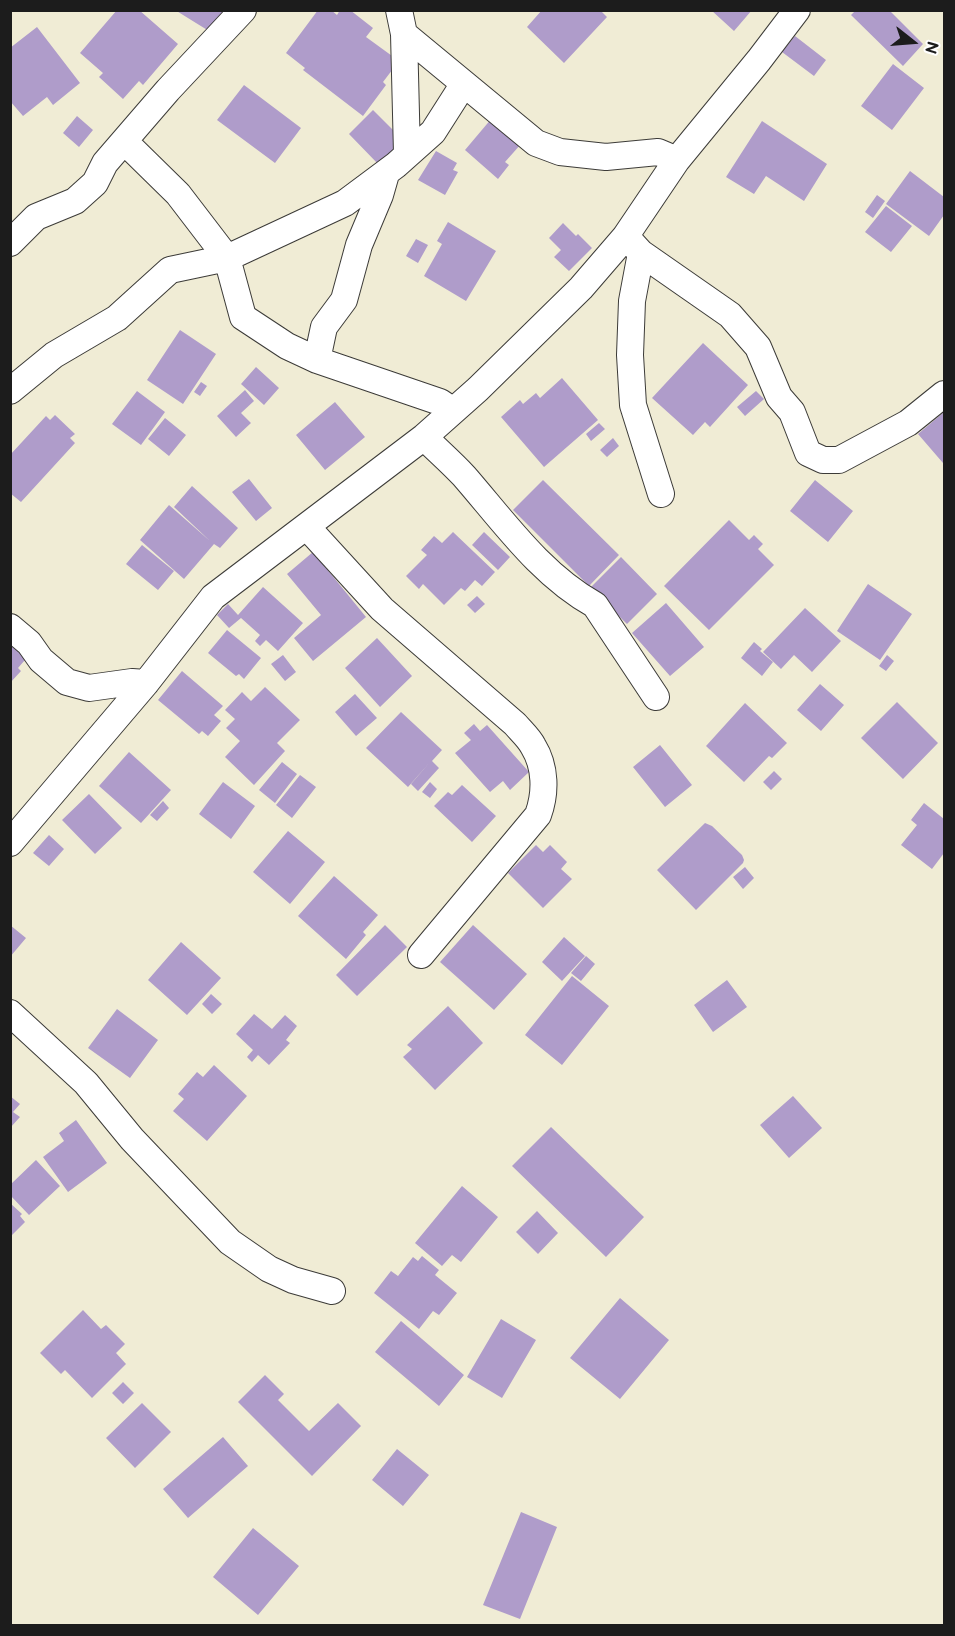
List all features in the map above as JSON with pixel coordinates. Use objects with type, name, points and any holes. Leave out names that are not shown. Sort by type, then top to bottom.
[{"type":"street","points":[[10,243],[36,218],[75,201],[95,183],[105,163],[243,10]]},
{"type":"street","points":[[10,843],[146,683],[213,597],[424,437],[478,389],[581,288],[633,245],[677,160],[797,10]]},
{"type":"street","points":[[402,22],[463,85],[536,143],[560,152],[606,157],[658,152],[677,160]]},
{"type":"street","points":[[402,22],[407,154]]},
{"type":"street","points":[[10,391],[54,355],[117,318],[170,270],[227,258],[345,203],[386,174],[433,132],[463,85]]},
{"type":"street","points":[[124,141],[178,195],[227,258],[243,317],[287,346],[317,360],[440,402],[452,410]]},
{"type":"street","points":[[317,360],[324,327],[344,300],[359,245],[380,195],[386,174]]},
{"type":"street","points":[[633,245],[730,315],[758,347],[779,397],[792,412],[808,453],[823,460],[839,460],[908,423],[945,394]]},
{"type":"street","points":[[633,245],[630,355],[633,405],[661,494]]},
{"type":"street","points":[[424,437],[461,474],[536,561],[583,598],[596,605],[656,697]]},
{"type":"street","points":[[307,527],[382,609],[515,724],[534,746],[543,772],[544,800],[538,815],[421,955]]},
{"type":"street","points":[[10,627],[29,643],[41,660],[68,682],[89,688],[132,682],[146,683]]},
{"type":"street","points":[[10,1013],[86,1083],[132,1139],[230,1242],[269,1269],[293,1280],[332,1291]]},
{"type":"building","points":[[117,10],[139,10],[178,44],[143,85],[139,81],[123,99],[99,77],[103,73],[80,53]]},
{"type":"building","points":[[175,10],[233,10],[217,36]]},
{"type":"building","points":[[318,10],[331,10],[337,15],[340,10],[350,10],[373,28],[366,37],[399,61],[383,82],[386,85],[363,116],[303,70],[305,68],[286,53]]},
{"type":"building","points":[[542,10],[600,10],[607,17],[564,63],[527,27]]},
{"type":"building","points":[[711,10],[752,10],[734,31]]},
{"type":"building","points":[[856,10],[889,10],[923,44],[903,66],[851,15]]},
{"type":"building","points":[[37,27],[80,83],[53,105],[47,97],[23,116],[10,101],[10,48]]},
{"type":"building","points":[[795,36],[826,60],[814,76],[782,52]]},
{"type":"building","points":[[893,64],[924,88],[892,130],[861,106]]},
{"type":"building","points":[[244,85],[301,128],[275,163],[217,120]]},
{"type":"building","points":[[373,110],[403,140],[379,165],[349,134]]},
{"type":"building","points":[[77,116],[93,130],[79,147],[63,133]]},
{"type":"building","points":[[492,118],[521,144],[505,162],[509,165],[498,179],[465,150]]},
{"type":"building","points":[[762,121],[827,164],[804,201],[766,176],[754,194],[726,177]]},
{"type":"building","points":[[436,151],[457,163],[453,170],[458,172],[445,195],[418,180]]},
{"type":"building","points":[[910,171],[944,197],[944,215],[929,236],[886,204]]},
{"type":"building","points":[[877,195],[885,201],[873,218],[865,212]]},
{"type":"building","points":[[886,206],[912,226],[891,252],[865,232]]},
{"type":"building","points":[[448,222],[496,251],[466,301],[424,276],[442,244],[437,241]]},
{"type":"building","points":[[563,223],[592,248],[569,271],[554,257],[561,250],[549,238]]},
{"type":"building","points":[[416,239],[428,245],[418,263],[406,256]]},
{"type":"building","points":[[180,330],[216,354],[183,404],[147,380]]},
{"type":"building","points":[[703,343],[748,385],[710,427],[705,422],[693,435],[652,398]]},
{"type":"building","points":[[256,367],[279,388],[264,405],[241,384]]},
{"type":"building","points":[[562,378],[598,420],[544,467],[501,417],[520,400],[523,404],[536,393],[540,398]]},
{"type":"building","points":[[201,382],[207,386],[200,396],[194,392]]},
{"type":"building","points":[[245,390],[254,401],[241,413],[251,423],[236,437],[217,416]]},
{"type":"building","points":[[137,391],[165,412],[141,445],[112,424]]},
{"type":"building","points":[[756,391],[764,399],[745,416],[737,407]]},
{"type":"building","points":[[335,402],[365,437],[325,470],[296,435]]},
{"type":"building","points":[[944,412],[944,462],[943,463],[918,434]]},
{"type":"building","points":[[55,415],[75,434],[70,438],[75,443],[21,502],[10,493],[10,455],[46,416],[50,420]]},
{"type":"building","points":[[165,418],[186,435],[169,456],[148,439]]},
{"type":"building","points":[[599,423],[605,429],[591,441],[586,434]]},
{"type":"building","points":[[613,438],[619,446],[607,457],[600,450]]},
{"type":"building","points":[[249,479],[272,508],[256,521],[232,492]]},
{"type":"building","points":[[543,480],[619,555],[589,586],[513,510]]},
{"type":"building","points":[[815,480],[853,511],[828,542],[790,511]]},
{"type":"building","points":[[192,486],[238,528],[220,548],[214,544],[184,579],[140,540],[169,505],[210,541],[174,507]]},
{"type":"building","points":[[729,520],[749,540],[754,535],[763,544],[758,549],[774,565],[709,630],[664,586]]},
{"type":"building","points":[[453,532],[495,572],[482,586],[475,580],[465,591],[461,588],[444,605],[423,584],[419,589],[406,576],[427,555],[421,550],[434,536],[442,543]]},
{"type":"building","points":[[484,532],[510,557],[498,570],[472,545]]},
{"type":"building","points":[[142,545],[174,571],[158,590],[126,564]]},
{"type":"building","points":[[313,552],[366,617],[313,661],[294,638],[321,615],[287,574]]},
{"type":"building","points":[[621,557],[657,594],[627,624],[590,588]]},
{"type":"building","points":[[868,584],[912,614],[880,660],[837,631]]},
{"type":"building","points":[[263,587],[303,623],[278,651],[266,640],[260,646],[255,641],[260,635],[241,618],[229,628],[217,615],[228,604],[238,615]]},
{"type":"building","points":[[477,596],[485,604],[475,613],[467,605]]},
{"type":"building","points":[[666,603],[704,647],[670,676],[632,633]]},
{"type":"building","points":[[805,608],[841,641],[812,672],[794,655],[781,669],[763,652]]},
{"type":"building","points":[[227,630],[261,658],[244,679],[239,674],[236,676],[208,653]]},
{"type":"building","points":[[10,635],[31,653],[18,668],[21,671],[10,683]]},
{"type":"building","points":[[377,638],[412,676],[380,707],[345,668]]},
{"type":"building","points":[[754,642],[762,649],[760,651],[773,662],[762,676],[741,658]]},
{"type":"building","points":[[283,655],[296,672],[285,681],[271,664]]},
{"type":"building","points":[[887,655],[894,661],[886,671],[879,666]]},
{"type":"building","points":[[182,671],[223,706],[214,715],[221,721],[208,736],[202,731],[199,734],[158,700]]},
{"type":"building","points":[[820,684],[844,705],[821,731],[797,710]]},
{"type":"building","points":[[265,687],[300,720],[277,743],[285,751],[254,785],[225,757],[240,741],[226,728],[235,719],[225,710],[242,692],[251,701]]},
{"type":"building","points":[[355,694],[377,718],[356,736],[335,712]]},
{"type":"building","points":[[897,702],[938,743],[903,779],[861,738]]},
{"type":"building","points":[[745,703],[787,743],[772,758],[769,756],[744,782],[706,746]]},
{"type":"building","points":[[401,712],[442,750],[432,761],[439,768],[418,791],[411,784],[430,762],[408,787],[366,748]]},
{"type":"building","points":[[474,724],[480,731],[487,725],[529,772],[510,790],[503,781],[490,792],[455,753],[471,740],[464,733]]},
{"type":"building","points":[[660,745],[692,785],[665,807],[633,767]]},
{"type":"building","points":[[129,752],[171,790],[141,823],[99,786]]},
{"type":"building","points":[[282,762],[297,774],[275,803],[259,790]]},
{"type":"building","points":[[774,771],[782,779],[771,790],[763,782]]},
{"type":"building","points":[[300,775],[316,787],[292,818],[276,805]]},
{"type":"building","points":[[223,782],[255,806],[231,839],[199,814]]},
{"type":"building","points":[[430,782],[437,789],[430,798],[422,792]]},
{"type":"building","points":[[462,785],[496,816],[472,842],[434,806],[448,792],[452,795]]},
{"type":"building","points":[[89,794],[122,828],[95,854],[62,820]]},
{"type":"building","points":[[163,801],[169,808],[157,821],[150,815]]},
{"type":"building","points":[[924,803],[944,819],[944,853],[932,869],[901,845],[917,825],[911,820]]},
{"type":"building","points":[[705,823],[712,826],[742,855],[744,860],[696,910],[657,870]]},
{"type":"building","points":[[288,831],[325,862],[290,904],[253,872]]},
{"type":"building","points":[[49,835],[64,849],[49,866],[33,853]]},
{"type":"building","points":[[536,845],[543,852],[550,845],[567,862],[561,869],[572,879],[543,908],[508,873]]},
{"type":"building","points":[[745,867],[754,878],[743,889],[733,877]]},
{"type":"building","points":[[334,876],[378,915],[363,932],[366,935],[346,959],[298,916]]},
{"type":"building","points":[[10,925],[26,938],[10,957]]},
{"type":"building","points":[[385,925],[407,947],[357,996],[336,975]]},
{"type":"building","points":[[473,925],[527,974],[494,1010],[440,962]]},
{"type":"building","points":[[564,937],[585,956],[562,981],[542,962]]},
{"type":"building","points":[[181,942],[221,978],[187,1015],[148,980]]},
{"type":"building","points":[[586,956],[595,964],[581,981],[571,973]]},
{"type":"building","points":[[572,976],[609,1006],[562,1065],[525,1035]]},
{"type":"building","points":[[727,980],[747,1007],[713,1032],[694,1005]]},
{"type":"building","points":[[211,994],[222,1004],[212,1014],[202,1004]]},
{"type":"building","points":[[448,1006],[483,1043],[435,1090],[403,1057],[412,1049],[407,1045]]},
{"type":"building","points":[[117,1009],[158,1040],[130,1078],[88,1048]]},
{"type":"building","points":[[254,1014],[272,1029],[285,1015],[297,1026],[286,1040],[290,1043],[269,1065],[258,1055],[252,1062],[247,1057],[253,1050],[236,1034]]},
{"type":"building","points":[[214,1065],[247,1096],[207,1141],[173,1111],[184,1099],[178,1094],[197,1072],[203,1077]]},
{"type":"building","points":[[10,1096],[20,1104],[13,1112],[20,1117],[10,1128]]},
{"type":"building","points":[[793,1096],[822,1128],[789,1158],[760,1125]]},
{"type":"building","points":[[76,1120],[107,1163],[68,1192],[43,1157],[64,1141],[59,1133]]},
{"type":"building","points":[[551,1127],[644,1217],[606,1257],[512,1166]]},
{"type":"building","points":[[36,1160],[60,1186],[29,1215],[10,1195],[10,1185]]},
{"type":"building","points":[[462,1186],[498,1217],[461,1262],[452,1255],[442,1266],[415,1243]]},
{"type":"building","points":[[10,1203],[22,1214],[20,1216],[25,1222],[10,1237]]},
{"type":"building","points":[[537,1211],[558,1233],[538,1254],[516,1232]]},
{"type":"building","points":[[422,1256],[439,1270],[435,1275],[457,1293],[439,1315],[433,1311],[419,1329],[374,1293],[391,1271],[398,1276],[413,1257],[418,1261]]},
{"type":"building","points":[[620,1298],[669,1340],[620,1399],[570,1358]]},
{"type":"building","points":[[83,1310],[101,1329],[106,1325],[125,1344],[116,1353],[126,1364],[92,1398],[65,1370],[61,1374],[40,1353]]},
{"type":"building","points":[[501,1319],[536,1340],[502,1398],[467,1377]]},
{"type":"building","points":[[401,1321],[464,1375],[439,1406],[375,1352]]},
{"type":"building","points":[[265,1375],[284,1394],[278,1400],[309,1431],[338,1403],[361,1426],[312,1476],[238,1402]]},
{"type":"building","points":[[123,1382],[134,1393],[123,1404],[112,1393]]},
{"type":"building","points":[[142,1403],[171,1432],[135,1468],[106,1438]]},
{"type":"building","points":[[223,1437],[248,1466],[188,1518],[163,1489]]},
{"type":"building","points":[[397,1449],[429,1475],[403,1506],[372,1480]]},
{"type":"building","points":[[521,1512],[557,1527],[520,1619],[483,1605]]},
{"type":"building","points":[[253,1528],[299,1566],[258,1615],[213,1577]]}]
